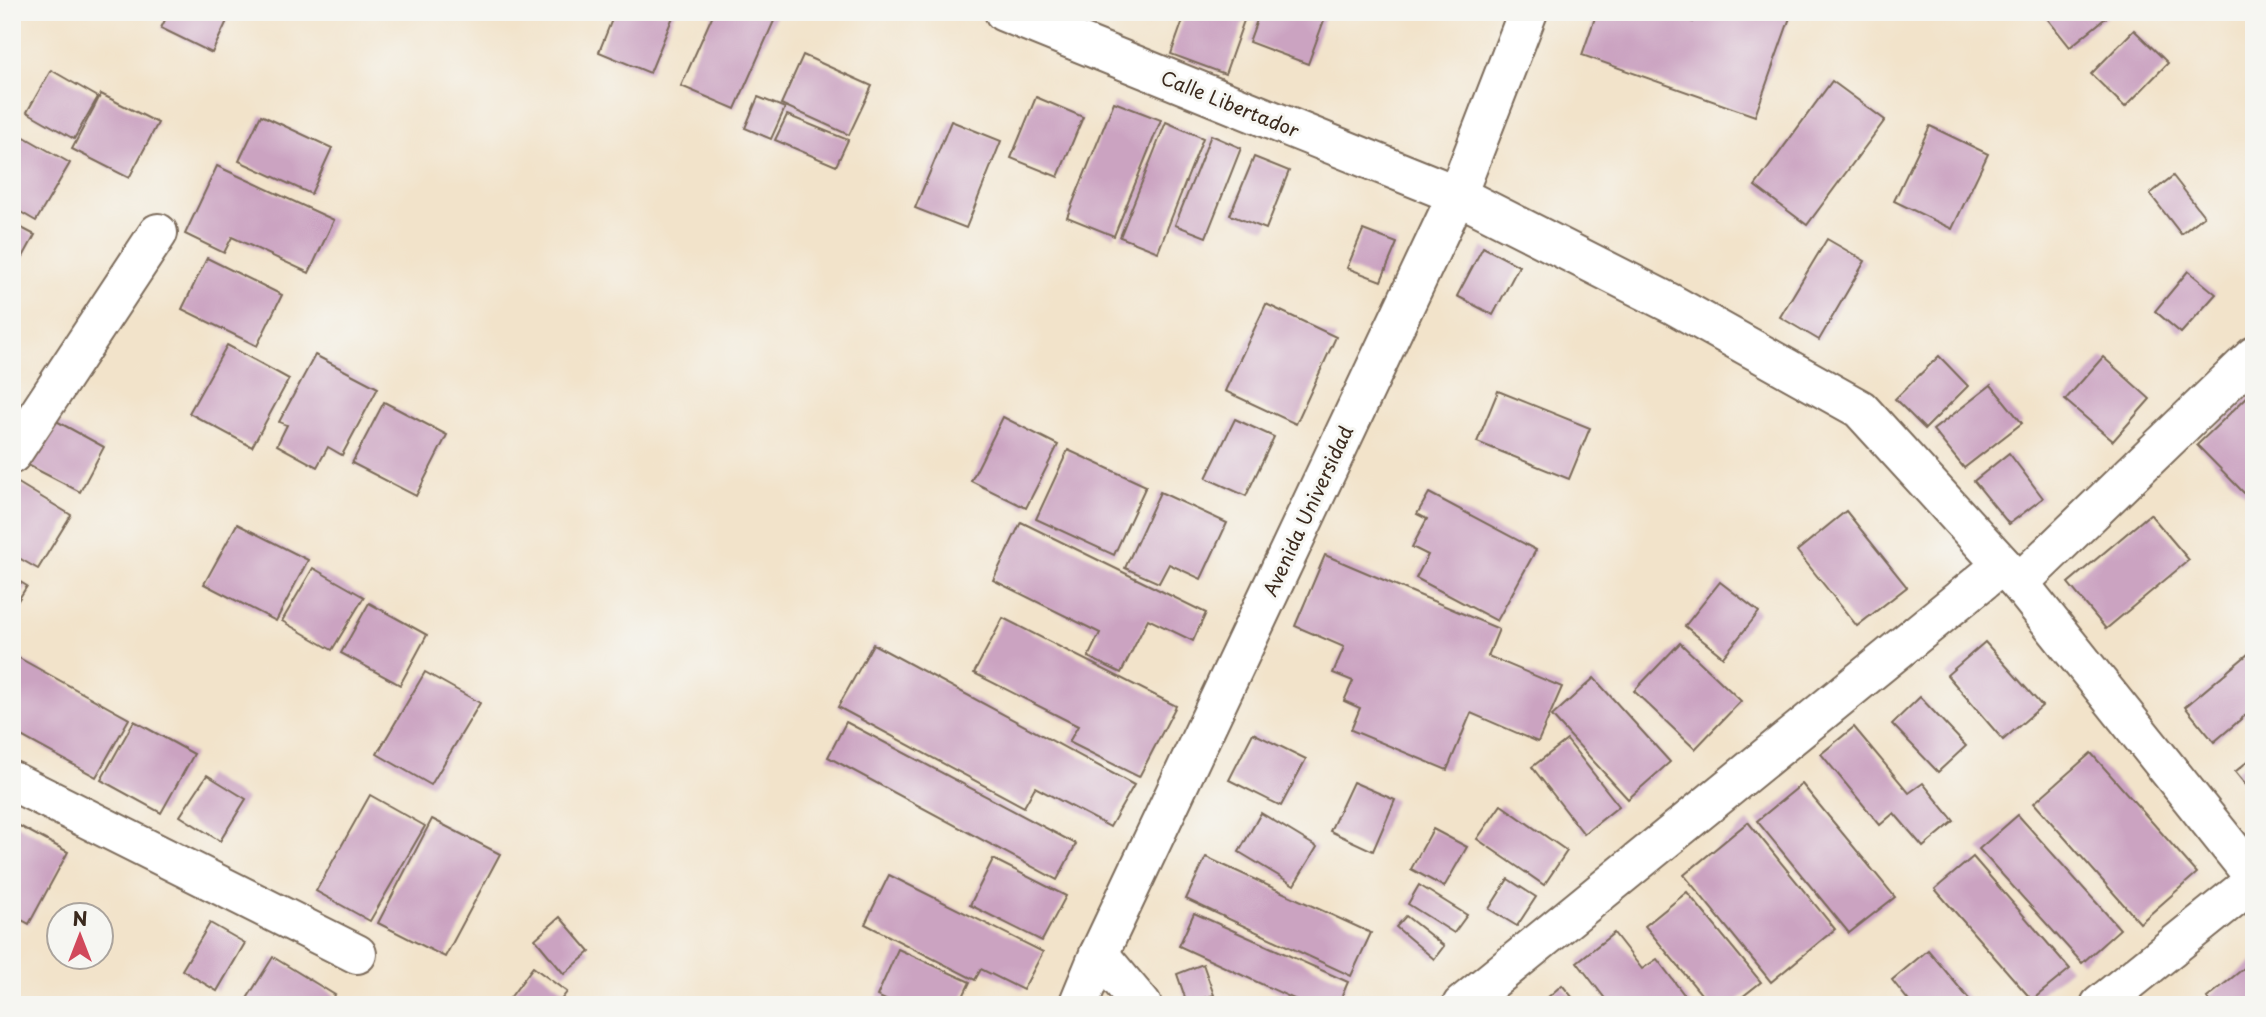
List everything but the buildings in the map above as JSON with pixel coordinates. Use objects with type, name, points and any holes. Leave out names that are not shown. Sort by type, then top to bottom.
[{"type":"street","name":"Calle Libertador","points":[[1004,12],[1457,195],[1672,304],[1860,409],[2010,574],[2254,879]]},
{"type":"street","name":"Avenida Universidad","points":[[1078,1005],[1099,954],[1457,195],[1528,12]]},
{"type":"street","points":[[12,454],[158,233]]},
{"type":"street","points":[[1462,1005],[2010,574],[2254,356]]},
{"type":"street","points":[[12,781],[357,954]]},
{"type":"street","points":[[2100,1005],[2254,879]]},
{"type":"street","points":[[1099,954],[1142,1005]]}]
